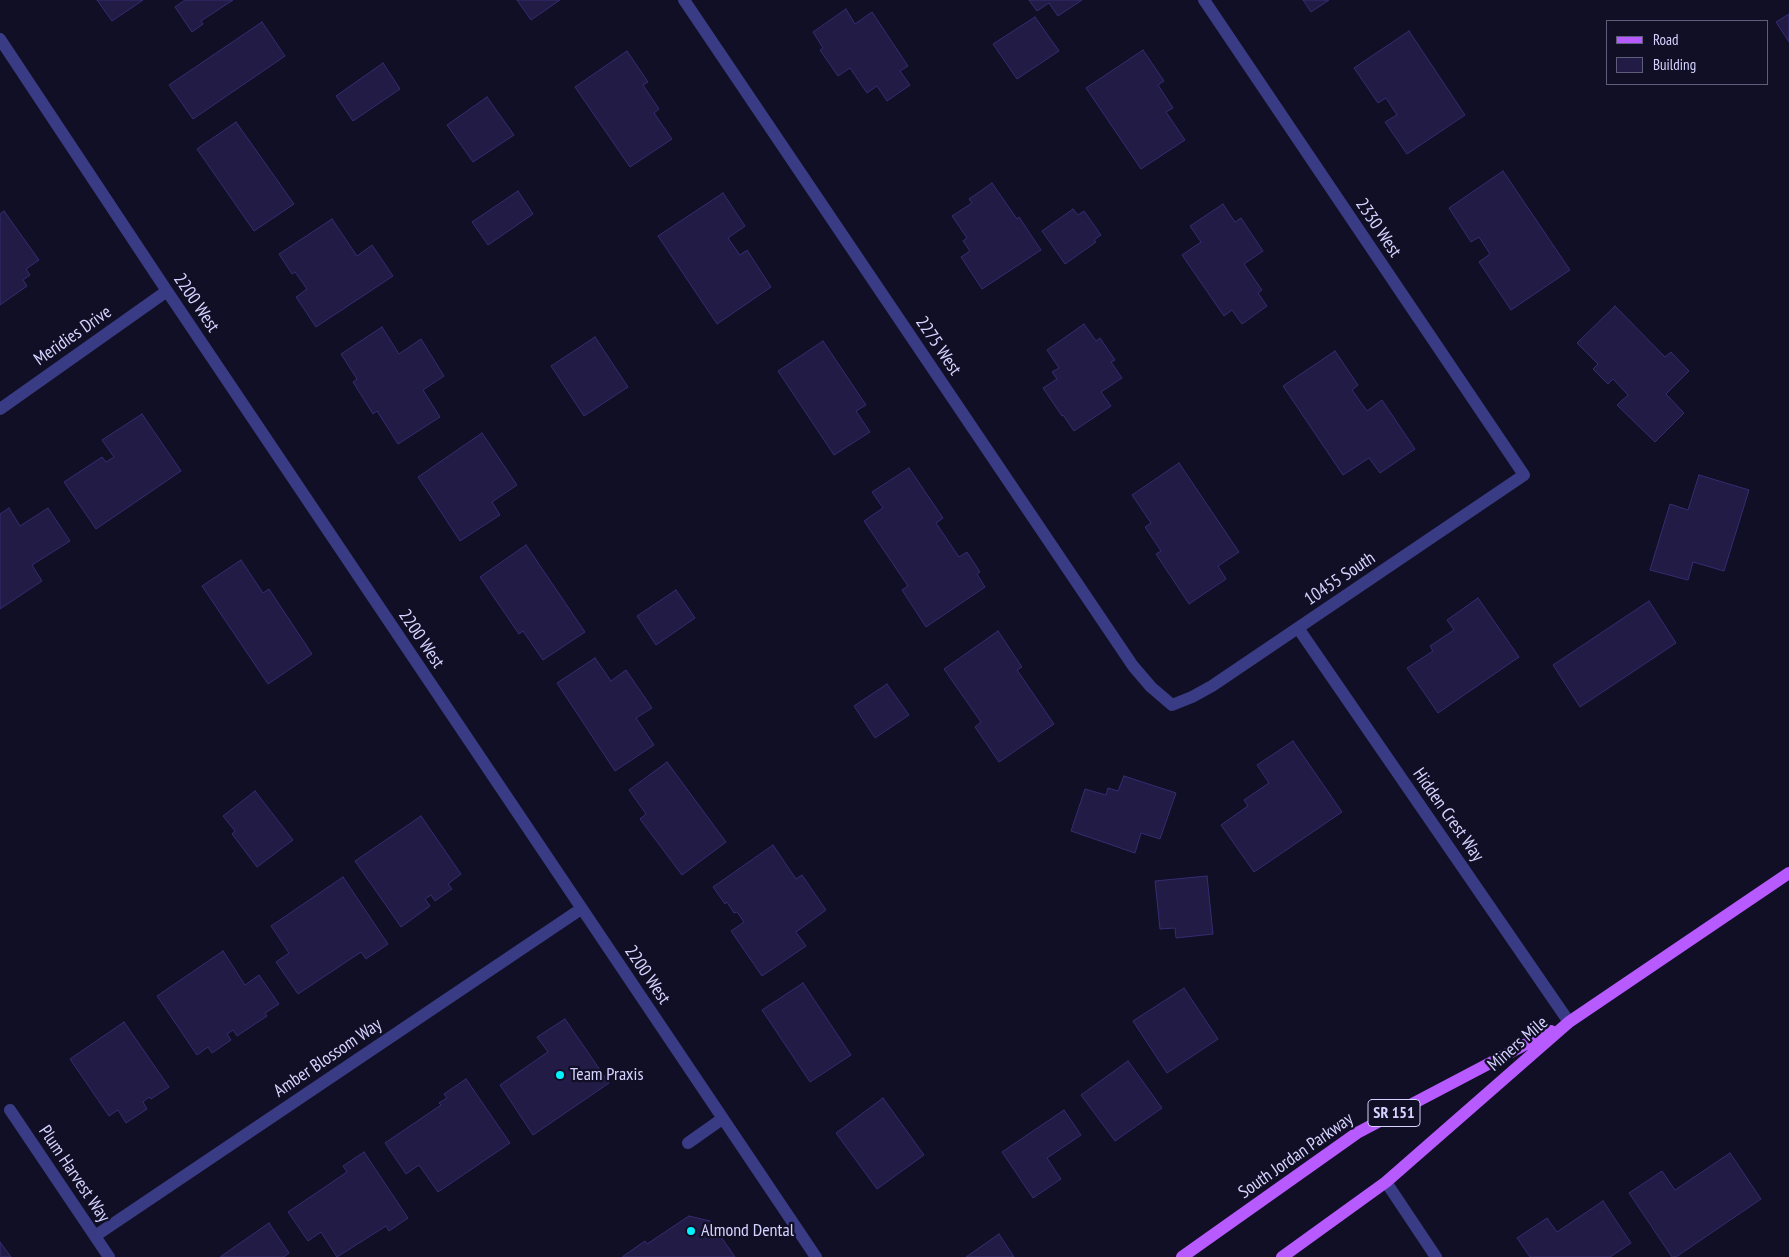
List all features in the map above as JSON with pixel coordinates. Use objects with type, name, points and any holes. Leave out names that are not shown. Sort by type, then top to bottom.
[{"type":"main road","name":"Miners Mile","points":[[1282,1257],[1386,1182],[1569,1022],[1789,873]]},
{"type":"main road","name":"South Jordan Parkway","points":[[1182,1257],[1357,1133],[1569,1022]]},
{"type":"street","name":"2275 West","points":[[684,0],[1133,666],[1151,687],[1172,704]]},
{"type":"street","name":"2330 West","points":[[1204,0],[1524,475]]},
{"type":"street","name":"2200 West","points":[[0,39],[581,909],[816,1257]]},
{"type":"street","name":"Meridies Drive","points":[[0,409],[167,291]]},
{"type":"street","name":"10455 South","points":[[1172,704],[1192,697],[1212,686],[1524,475]]},
{"type":"street","name":"Hidden Crest Way","points":[[1298,628],[1569,1022]]},
{"type":"street","name":"Amber Blossom Way","points":[[95,1236],[581,909]]},
{"type":"street","name":"Plum Harvest Way","points":[[10,1110],[109,1257]]},
{"type":"street","points":[[688,1143],[722,1119]]},
{"type":"street","points":[[1386,1182],[1436,1257]]},
{"type":"building","points":[[97,0],[143,0],[112,21]]},
{"type":"building","points":[[185,0],[233,0],[201,21],[203,24],[192,32],[175,7]]},
{"type":"building","points":[[517,0],[560,0],[531,20]]},
{"type":"building","points":[[1029,0],[1082,0],[1058,16],[1049,3],[1037,11]]},
{"type":"building","points":[[1303,0],[1329,0],[1311,12]]},
{"type":"building","points":[[846,9],[855,24],[872,12],[908,66],[900,71],[910,85],[887,101],[877,86],[867,93],[850,68],[838,76],[820,50],[823,48],[813,32]]},
{"type":"building","points":[[1789,14],[1789,42],[1776,22]]},
{"type":"building","points":[[1035,17],[1059,51],[1017,79],[993,44]]},
{"type":"building","points":[[262,22],[285,56],[193,119],[169,85]]},
{"type":"building","points":[[1409,31],[1465,115],[1407,154],[1385,122],[1397,115],[1386,98],[1378,103],[1354,68]]},
{"type":"building","points":[[1143,50],[1164,81],[1158,85],[1173,108],[1166,112],[1185,140],[1141,169],[1086,88]]},
{"type":"building","points":[[627,51],[648,82],[643,85],[659,109],[654,113],[672,139],[630,167],[575,87]]},
{"type":"building","points":[[383,63],[400,89],[353,121],[336,96]]},
{"type":"building","points":[[487,97],[514,135],[473,162],[447,125]]},
{"type":"building","points":[[236,122],[294,204],[254,231],[197,149]]},
{"type":"building","points":[[1503,171],[1570,270],[1511,310],[1479,262],[1490,254],[1479,237],[1471,242],[1449,208]]},
{"type":"building","points":[[992,183],[1017,219],[1019,217],[1041,250],[982,289],[961,257],[970,251],[963,241],[967,238],[952,216],[972,203],[969,199]]},
{"type":"building","points":[[518,191],[533,214],[488,245],[472,222]]},
{"type":"building","points":[[723,193],[745,226],[728,238],[740,255],[747,250],[771,287],[717,324],[658,236]]},
{"type":"building","points":[[1223,204],[1235,222],[1241,218],[1263,251],[1244,264],[1262,290],[1258,293],[1267,306],[1242,324],[1232,310],[1224,316],[1182,255],[1201,242],[1190,226]]},
{"type":"building","points":[[1073,209],[1078,215],[1084,211],[1101,235],[1094,240],[1096,242],[1065,264],[1042,231]]},
{"type":"building","points":[[4,211],[39,260],[26,269],[30,275],[23,280],[27,286],[0,305],[0,214]]},
{"type":"building","points":[[332,219],[357,256],[372,245],[393,276],[316,327],[296,297],[307,289],[295,272],[292,274],[279,254]]},
{"type":"building","points":[[1615,306],[1665,357],[1671,352],[1689,371],[1666,394],[1684,413],[1655,442],[1617,405],[1628,395],[1613,379],[1608,384],[1593,369],[1598,364],[1577,343]]},
{"type":"building","points":[[1084,324],[1096,341],[1100,338],[1115,360],[1111,362],[1122,378],[1101,392],[1111,406],[1074,431],[1043,388],[1057,379],[1052,372],[1059,368],[1047,350]]},
{"type":"building","points":[[382,327],[399,354],[421,339],[444,376],[423,390],[440,417],[398,444],[377,411],[373,414],[353,382],[357,379],[341,354]]},
{"type":"building","points":[[595,337],[628,387],[584,416],[551,366]]},
{"type":"building","points":[[823,341],[866,405],[856,411],[870,432],[834,455],[778,371]]},
{"type":"building","points":[[1335,351],[1358,385],[1352,390],[1367,411],[1382,400],[1415,449],[1380,473],[1369,458],[1343,475],[1283,386]]},
{"type":"building","points":[[142,414],[181,471],[96,529],[64,482],[102,457],[106,462],[114,457],[102,440]]},
{"type":"building","points":[[482,433],[517,485],[492,502],[500,515],[460,541],[418,477]]},
{"type":"building","points":[[1179,463],[1239,552],[1218,566],[1226,579],[1189,604],[1156,554],[1161,551],[1145,527],[1151,523],[1132,495]]},
{"type":"building","points":[[909,468],[943,518],[936,523],[959,557],[967,552],[980,572],[977,574],[985,587],[926,627],[902,590],[908,586],[864,521],[883,508],[872,492]]},
{"type":"building","points":[[1699,475],[1749,490],[1724,571],[1693,562],[1688,580],[1650,570],[1670,504],[1688,510]]},
{"type":"building","points":[[9,508],[20,526],[48,508],[70,541],[32,565],[42,581],[0,609],[0,514]]},
{"type":"building","points":[[526,545],[585,632],[543,660],[523,631],[519,634],[480,577]]},
{"type":"building","points":[[241,560],[263,593],[269,589],[312,654],[268,684],[202,586]]},
{"type":"building","points":[[676,590],[695,618],[656,645],[637,616]]},
{"type":"building","points":[[1478,598],[1519,657],[1438,713],[1407,668],[1433,651],[1430,646],[1454,630],[1447,620]]},
{"type":"building","points":[[1649,601],[1676,643],[1580,707],[1553,665]]},
{"type":"building","points":[[998,631],[1022,667],[1017,670],[1054,724],[999,762],[975,727],[981,722],[944,669]]},
{"type":"building","points":[[595,658],[611,681],[626,670],[652,708],[636,718],[654,745],[615,771],[557,683]]},
{"type":"building","points":[[887,684],[909,715],[875,738],[854,706]]},
{"type":"building","points":[[1293,741],[1342,812],[1254,872],[1221,825],[1248,806],[1244,800],[1269,783],[1257,765]]},
{"type":"building","points":[[667,762],[726,842],[682,875],[640,819],[646,814],[629,790]]},
{"type":"building","points":[[1124,776],[1176,793],[1160,839],[1141,833],[1135,853],[1071,831],[1085,789],[1106,795],[1108,788],[1118,791]]},
{"type":"building","points":[[255,791],[293,840],[257,867],[232,834],[235,831],[223,816]]},
{"type":"building","points":[[421,816],[461,874],[448,884],[452,889],[435,901],[431,895],[425,899],[430,906],[401,927],[355,861]]},
{"type":"building","points":[[773,845],[796,879],[802,875],[826,910],[796,932],[806,946],[762,976],[731,931],[744,922],[737,912],[734,913],[727,902],[725,904],[713,887]]},
{"type":"building","points":[[1207,876],[1213,934],[1176,938],[1175,928],[1160,929],[1155,881]]},
{"type":"building","points":[[343,877],[388,944],[366,959],[361,952],[298,994],[276,962],[289,953],[271,926]]},
{"type":"building","points":[[223,951],[245,985],[259,975],[279,1004],[265,1013],[267,1016],[237,1036],[233,1030],[227,1034],[231,1040],[212,1053],[208,1047],[197,1055],[157,996]]},
{"type":"building","points":[[803,983],[851,1055],[810,1082],[762,1010]]},
{"type":"building","points":[[1184,988],[1218,1039],[1167,1073],[1133,1021]]},
{"type":"building","points":[[565,1019],[609,1083],[533,1135],[500,1085],[548,1052],[537,1037]]},
{"type":"building","points":[[124,1022],[169,1087],[143,1102],[147,1109],[126,1123],[118,1110],[109,1116],[70,1059]]},
{"type":"building","points":[[1128,1061],[1162,1108],[1115,1141],[1081,1095]]},
{"type":"building","points":[[466,1079],[510,1143],[438,1192],[419,1165],[406,1174],[385,1143],[441,1105],[439,1103],[447,1098],[444,1094]]},
{"type":"building","points":[[883,1098],[924,1155],[877,1189],[836,1133]]},
{"type":"building","points":[[1064,1110],[1081,1135],[1047,1158],[1061,1179],[1033,1198],[1002,1152]]},
{"type":"building","points":[[364,1152],[408,1218],[389,1231],[386,1226],[337,1257],[321,1232],[308,1241],[288,1212],[347,1172],[343,1166]]},
{"type":"building","points":[[1730,1153],[1761,1199],[1676,1257],[1672,1257],[1629,1193],[1662,1171],[1675,1190]]},
{"type":"building","points":[[1603,1201],[1631,1243],[1610,1257],[1530,1257],[1517,1238],[1547,1218],[1557,1232]]},
{"type":"building","name":"Almond Dental","points":[[689,1216],[710,1221],[735,1257],[622,1257],[645,1241],[647,1244]]},
{"type":"building","points":[[269,1223],[289,1253],[284,1257],[220,1257]]},
{"type":"building","points":[[999,1234],[1014,1257],[966,1257]]},
{"type":"building","points":[[0,1242],[11,1257],[0,1257]]},
{"type":"place","name":"Team Praxis","points":[[560,1075]]},
{"type":"place","name":"Almond Dental","points":[[691,1231]]}]
